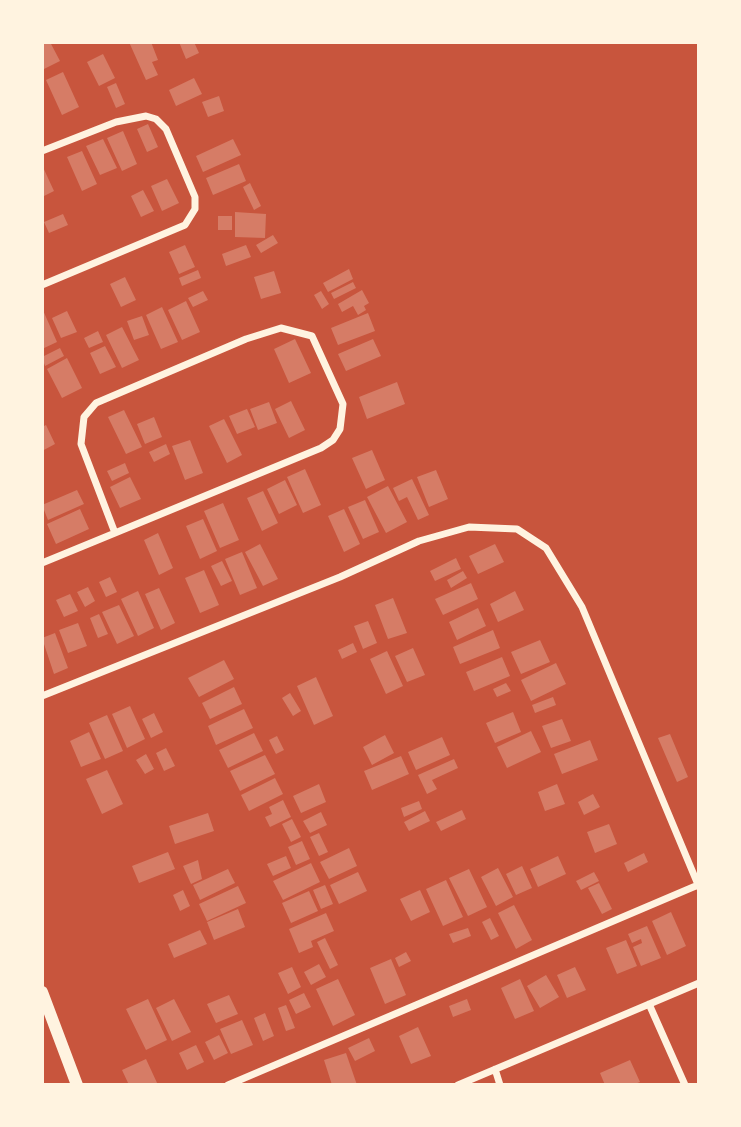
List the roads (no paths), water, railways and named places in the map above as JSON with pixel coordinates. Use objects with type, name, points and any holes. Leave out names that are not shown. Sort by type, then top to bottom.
[{"type":"street","points":[[42,151],[116,122],[146,116],[166,129],[195,197],[195,209],[185,225],[42,285]]},
{"type":"street","points":[[42,563],[115,533],[321,448],[333,440],[340,429],[342,404],[313,336],[281,328],[246,339],[96,403],[84,417],[81,444],[115,533]]},
{"type":"street","points":[[42,696],[340,577],[419,541],[470,527],[517,529],[546,548],[582,607],[699,886],[228,1085]]},
{"type":"street","points":[[458,1085],[699,983]]},
{"type":"street","points":[[42,992],[77,1085]]},
{"type":"street","points":[[649,1004],[685,1085]]},
{"type":"street","points":[[495,1069],[500,1085]]}]
